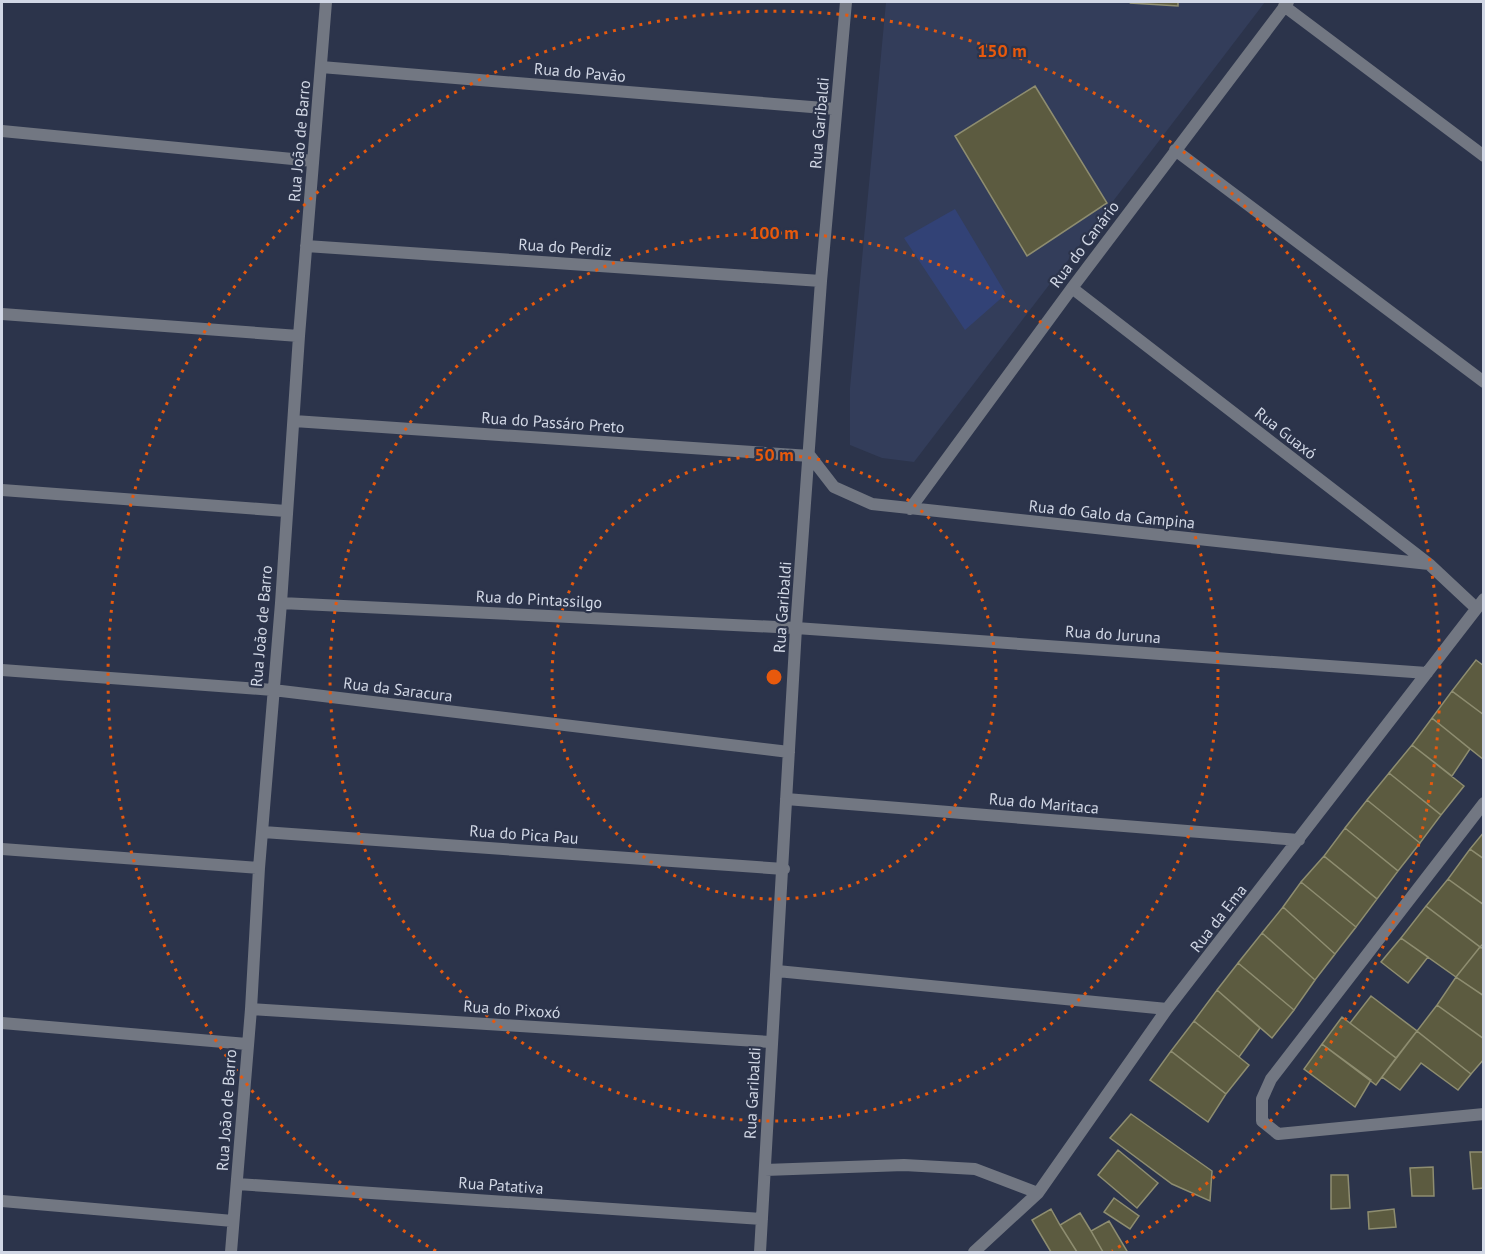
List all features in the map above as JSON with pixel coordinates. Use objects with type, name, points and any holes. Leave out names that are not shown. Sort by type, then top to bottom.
[{"type":"street","name":"Rua João de Barro","points":[[231,1252],[326,2]]},
{"type":"street","name":"Rua Garibaldi","points":[[760,1252],[771,1042],[784,869],[796,628],[821,281],[846,2]]},
{"type":"street","name":"Rua do Canário","points":[[910,509],[1072,288],[1286,4]]},
{"type":"street","points":[[1286,4],[1484,156]]},
{"type":"street","name":"Rua do Pavão","points":[[321,67],[836,109]]},
{"type":"street","points":[[2,131],[313,161]]},
{"type":"street","points":[[1175,150],[1484,382]]},
{"type":"street","name":"Rua do Perdiz","points":[[306,246],[821,281]]},
{"type":"street","name":"Rua Guaxó","points":[[1072,288],[1480,604]]},
{"type":"street","points":[[2,314],[299,336]]},
{"type":"street","name":"Rua do Passáro Preto","points":[[294,420],[810,456]]},
{"type":"street","name":"Rua do Galo da Campina","points":[[810,456],[834,487],[872,504],[1429,564]]},
{"type":"street","points":[[2,490],[286,512]]},
{"type":"street","name":"Rua do Pintassilgo","points":[[281,603],[796,628]]},
{"type":"street","name":"Rua da Ema","points":[[974,1252],[1038,1193],[1167,1009],[1480,604]]},
{"type":"street","name":"Rua do Juruna","points":[[796,628],[1427,673]]},
{"type":"street","name":"Rua da Saracura","points":[[2,670],[273,690],[789,752]]},
{"type":"street","name":"Rua do Maritaca","points":[[786,799],[1299,840]]},
{"type":"street","points":[[1484,803],[1271,1079],[1262,1099],[1262,1121],[1278,1134],[1478,1115],[1484,1102]]},
{"type":"street","name":"Rua do Pica Pau","points":[[263,832],[784,869]]},
{"type":"street","points":[[2,849],[259,867]]},
{"type":"street","points":[[777,971],[1167,1009]]},
{"type":"street","name":"Rua do Pixoxó","points":[[251,1009],[771,1042]]},
{"type":"street","points":[[2,1023],[247,1044]]},
{"type":"street","points":[[765,1170],[904,1164],[975,1169],[1038,1193]]},
{"type":"street","name":"Rua Patativa","points":[[237,1184],[762,1219]]},
{"type":"street","points":[[2,1201],[233,1221]]},
{"type":"shaded area","points":[[886,2],[1265,2],[914,462],[882,458],[850,445],[850,388]]},
{"type":"shaded area","points":[[955,209],[1006,294],[965,330],[904,238]]},
{"type":"building","points":[[1178,2],[1178,6],[1131,3]]},
{"type":"building","points":[[1035,86],[1107,203],[1027,256],[955,136]]},
{"type":"building","points":[[1476,660],[1484,666],[1484,715],[1452,691]]},
{"type":"building","points":[[1452,691],[1484,715],[1484,760],[1432,718]]},
{"type":"building","points":[[1432,718],[1470,749],[1452,776],[1412,745]]},
{"type":"building","points":[[1412,745],[1464,786],[1441,815],[1389,773]]},
{"type":"building","points":[[1389,773],[1441,815],[1420,843],[1367,800]]},
{"type":"building","points":[[1367,800],[1420,843],[1398,871],[1345,828]]},
{"type":"building","points":[[1345,828],[1398,871],[1377,899],[1324,856]]},
{"type":"building","points":[[1484,832],[1484,859],[1470,849]]},
{"type":"building","points":[[1470,849],[1484,859],[1484,905],[1448,879]]},
{"type":"building","points":[[1324,856],[1377,899],[1356,927],[1301,882]]},
{"type":"building","points":[[1448,879],[1484,905],[1484,943],[1480,947],[1426,906]]},
{"type":"building","points":[[1301,882],[1356,927],[1335,954],[1283,907]]},
{"type":"building","points":[[1426,906],[1480,947],[1456,977],[1401,938]]},
{"type":"building","points":[[1283,907],[1335,954],[1315,980],[1262,933]]},
{"type":"building","points":[[1262,933],[1315,980],[1294,1010],[1238,963]]},
{"type":"building","points":[[1401,938],[1428,957],[1408,983],[1381,962]]},
{"type":"building","points":[[1480,947],[1484,949],[1484,996],[1456,977]]},
{"type":"building","points":[[1238,963],[1294,1010],[1272,1038],[1217,990]]},
{"type":"building","points":[[1456,977],[1484,996],[1484,1039],[1437,1005]]},
{"type":"building","points":[[1217,990],[1260,1028],[1239,1057],[1194,1021]]},
{"type":"building","points":[[1371,996],[1417,1031],[1396,1058],[1350,1023]]},
{"type":"building","points":[[1437,1005],[1484,1039],[1484,1059],[1471,1074],[1417,1031]]},
{"type":"building","points":[[1342,1017],[1396,1058],[1376,1085],[1322,1044]]},
{"type":"building","points":[[1194,1021],[1249,1065],[1226,1094],[1171,1051]]},
{"type":"building","points":[[1417,1031],[1471,1074],[1458,1090],[1421,1063],[1400,1090],[1382,1077]]},
{"type":"building","points":[[1322,1044],[1371,1080],[1355,1107],[1304,1069]]},
{"type":"building","points":[[1171,1051],[1226,1094],[1208,1122],[1150,1080]]},
{"type":"building","points":[[1131,1114],[1212,1171],[1210,1201],[1172,1184],[1110,1138]]},
{"type":"building","points":[[1118,1150],[1158,1183],[1137,1208],[1098,1175]]},
{"type":"building","points":[[1470,1152],[1484,1152],[1484,1188],[1473,1189]]},
{"type":"building","points":[[1433,1167],[1434,1196],[1412,1196],[1410,1168]]},
{"type":"building","points":[[1331,1175],[1348,1175],[1350,1208],[1331,1209]]},
{"type":"building","points":[[1114,1198],[1139,1216],[1130,1229],[1104,1212]]},
{"type":"building","points":[[1051,1209],[1077,1252],[1051,1252],[1032,1220]]},
{"type":"building","points":[[1394,1209],[1396,1227],[1369,1229],[1368,1212]]},
{"type":"building","points":[[1080,1213],[1103,1252],[1077,1252],[1060,1225]]},
{"type":"building","points":[[1109,1221],[1127,1251],[1103,1252],[1091,1231]]}]
